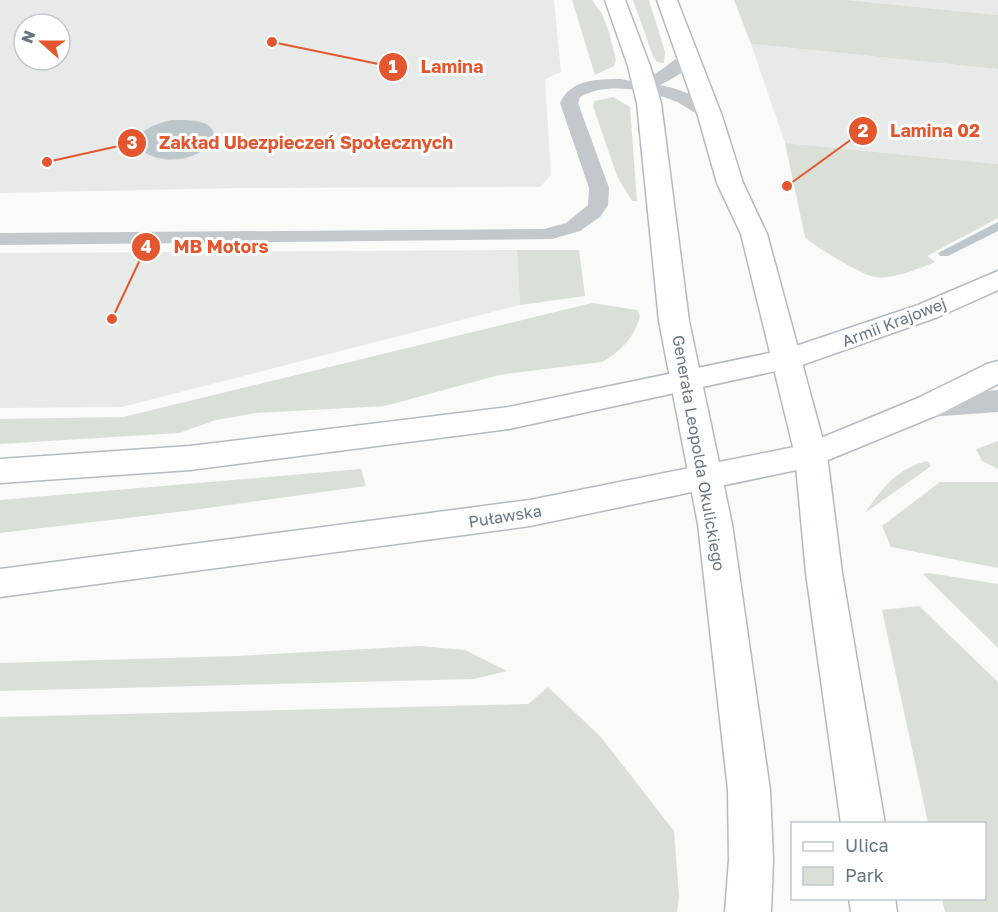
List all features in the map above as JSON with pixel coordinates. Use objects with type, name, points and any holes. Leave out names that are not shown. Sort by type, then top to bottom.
[{"type":"main road","name":"Generała Leopolda Okulickiego","points":[[615,0],[644,85],[652,122],[674,321],[716,524],[749,790],[751,860],[748,912]]},
{"type":"main road","points":[[667,0],[709,113],[730,183],[754,234],[811,455],[824,573],[863,822]]},
{"type":"main road","name":"Armii Krajowej","points":[[788,359],[839,344],[928,311],[998,279]]},
{"type":"main road","points":[[0,471],[168,460],[509,418],[788,359]]},
{"type":"main road","points":[[929,405],[998,371]]},
{"type":"main road","name":"Puławska","points":[[0,583],[530,513],[811,455],[929,405]]},
{"type":"street","name":"Puławska","points":[[929,405],[998,401]]},
{"type":"lane","points":[[644,85],[671,73],[688,58]]},
{"type":"lane","points":[[0,239],[529,236],[560,232],[579,224],[593,213],[600,196],[569,103],[570,97],[580,88],[644,85],[682,98],[709,113]]},
{"type":"shaded area","points":[[0,0],[554,0],[561,72],[545,79],[551,175],[540,187],[240,188],[0,193]]},
{"type":"shaded area","points":[[847,0],[998,0],[998,15]]},
{"type":"shaded area","points":[[751,44],[998,69],[998,164],[785,143]]},
{"type":"shaded area","points":[[172,120],[196,121],[208,125],[214,134],[211,144],[189,157],[172,160],[145,152],[138,145],[139,136],[150,127]]},
{"type":"shaded area","points":[[517,250],[520,305],[122,407],[0,408],[0,253]]},
{"type":"green space","points":[[572,0],[592,0],[602,14],[609,32],[616,60],[614,66],[595,75]]},
{"type":"green space","points":[[633,0],[649,0],[665,52],[664,63],[657,62],[653,56]]},
{"type":"green space","points":[[734,0],[847,0],[998,15],[998,69],[751,44]]},
{"type":"green space","points":[[613,97],[630,107],[637,201],[632,201],[617,176],[593,106],[595,101]]},
{"type":"green space","points":[[785,143],[998,164],[998,218],[927,256],[935,262],[889,277],[869,275],[839,260],[805,237]]},
{"type":"green space","points":[[517,250],[579,250],[585,296],[520,305]]},
{"type":"green space","points":[[592,303],[637,310],[640,316],[635,330],[626,343],[602,362],[499,375],[385,406],[256,413],[216,420],[179,433],[0,444],[0,419],[123,417]]},
{"type":"green space","points":[[998,441],[998,469],[982,461],[976,449]]},
{"type":"green space","points":[[927,461],[931,466],[865,513],[877,496],[899,474]]},
{"type":"green space","points":[[361,469],[366,486],[186,511],[0,533],[0,500]]},
{"type":"green space","points":[[940,482],[998,482],[998,568],[891,547],[882,526]]},
{"type":"green space","points":[[923,574],[998,584],[998,648]]},
{"type":"green space","points":[[919,606],[998,682],[998,912],[945,912],[942,900],[986,900],[986,822],[928,822],[882,610]]},
{"type":"green space","points":[[420,646],[465,650],[507,671],[474,679],[0,691],[0,663],[237,656]]},
{"type":"green space","points":[[548,687],[601,737],[674,831],[679,896],[677,912],[0,912],[0,717],[528,704]]},
{"type":"waterway","points":[[944,253],[998,226]]},
{"type":"place","name":"Lamina","points":[[272,42]]},
{"type":"place","name":"Zakład Ubezpieczeń Społecznych","points":[[47,162]]},
{"type":"place","name":"Lamina 02","points":[[787,186]]},
{"type":"place","name":"MB Motors","points":[[112,319]]}]
